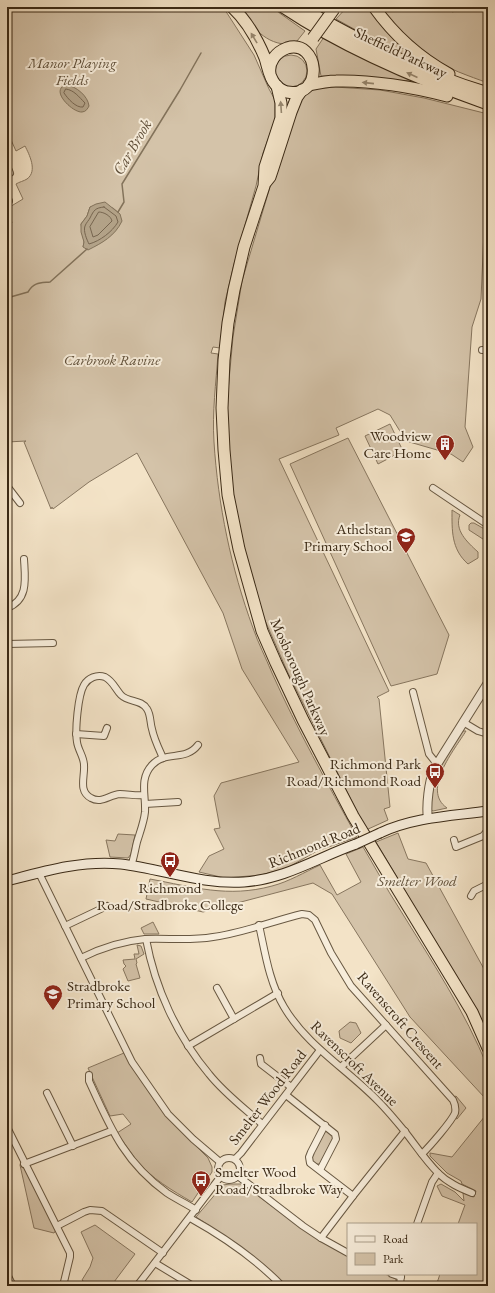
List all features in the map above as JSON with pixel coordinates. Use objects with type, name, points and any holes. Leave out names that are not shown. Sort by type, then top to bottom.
[{"type":"highway","points":[[232,7],[245,22],[258,45],[274,83],[289,92],[305,87],[340,81],[424,90],[488,105]]},
{"type":"highway","name":"Sheffield Parkway","points":[[284,7],[349,46],[430,83],[488,105]]},
{"type":"highway","name":"Sheffield Parkway","points":[[300,7],[399,59],[440,76],[488,93]]},
{"type":"highway","points":[[374,7],[387,25],[401,40],[430,63],[452,76],[488,89]]},
{"type":"highway","points":[[308,55],[308,49],[313,38],[334,8]]},
{"type":"highway","points":[[270,74],[270,65],[276,54],[282,50],[303,44],[313,38]]},
{"type":"highway","points":[[291,47],[302,50],[311,59],[314,68],[313,77],[305,87]]},
{"type":"highway","name":"Mosborough Parkway","points":[[277,86],[281,103],[281,118],[266,167],[264,186],[244,247],[228,323],[224,360],[222,408],[224,450],[228,495],[239,549],[262,631],[303,720],[353,816],[472,1012],[488,1048]]},
{"type":"highway","name":"Mosborough Parkway","points":[[264,186],[270,177],[297,96],[305,87]]},
{"type":"main road","name":"Richmond Road","points":[[7,881],[65,866],[96,864],[131,866],[196,878],[230,882],[259,880],[281,875],[404,824],[428,818],[488,814]]},
{"type":"street","points":[[7,166],[10,173]]},
{"type":"street","points":[[7,486],[20,504]]},
{"type":"street","points":[[433,488],[488,525]]},
{"type":"street","points":[[7,608],[18,602],[23,593],[25,583],[24,558]]},
{"type":"street","points":[[7,644],[53,643]]},
{"type":"street","points":[[144,794],[115,795],[100,800],[96,800],[88,796],[83,786],[84,764],[78,748],[76,734],[81,693],[84,685],[96,676],[105,678],[112,683],[122,696],[129,700],[140,702],[148,710],[154,735],[163,758]]},
{"type":"street","points":[[428,818],[427,812],[432,774],[488,683]]},
{"type":"street","points":[[413,692],[429,754],[437,764]]},
{"type":"street","points":[[463,722],[478,731],[488,734]]},
{"type":"street","points":[[76,734],[104,736],[107,728]]},
{"type":"street","points":[[131,866],[143,822],[145,804],[144,781],[146,774],[152,765],[163,758],[183,756],[190,753],[198,745]]},
{"type":"street","points":[[145,804],[178,802]]},
{"type":"street","points":[[454,840],[456,847],[483,836],[488,830]]},
{"type":"street","points":[[39,873],[132,1062],[168,1114],[193,1139],[220,1162]]},
{"type":"street","points":[[471,896],[474,891],[488,884]]},
{"type":"street","points":[[65,926],[107,906]]},
{"type":"street","name":"Ravenscroft Crescent","points":[[81,958],[109,946],[130,941],[146,939],[191,940],[215,937],[302,914],[312,916],[351,986],[455,1104],[455,1112],[452,1117],[432,1144],[422,1154]]},
{"type":"street","name":"Ravenscroft Avenue","points":[[259,925],[270,971],[278,993],[283,1006],[295,1023],[320,1050],[376,1099],[405,1132],[438,1174],[453,1184],[472,1193]]},
{"type":"street","points":[[146,939],[164,1001],[188,1046],[209,1074],[223,1089],[262,1124]]},
{"type":"street","points":[[217,988],[234,1019]]},
{"type":"street","points":[[188,1046],[278,993]]},
{"type":"street","points":[[341,1067],[386,1025]]},
{"type":"street","name":"Smelter Wood Road","points":[[235,1159],[320,1050]]},
{"type":"street","points":[[260,1058],[261,1064],[291,1087]]},
{"type":"street","points":[[89,1075],[89,1081],[111,1131],[124,1151],[151,1181],[168,1194],[196,1210]]},
{"type":"street","points":[[47,1093],[72,1146]]},
{"type":"street","points":[[286,1095],[335,1134],[336,1139],[320,1170]]},
{"type":"street","points":[[325,1125],[309,1157],[310,1163],[353,1196]]},
{"type":"street","points":[[7,1127],[24,1164],[70,1254],[63,1286]]},
{"type":"street","points":[[24,1164],[111,1131]]},
{"type":"street","points":[[321,1238],[405,1132]]},
{"type":"street","points":[[228,1158],[235,1159],[240,1166],[238,1176],[230,1180],[221,1176],[218,1169],[220,1162],[228,1158]]},
{"type":"street","points":[[417,1223],[432,1182],[438,1174]]},
{"type":"street","points":[[137,1286],[221,1176]]},
{"type":"street","points":[[238,1176],[321,1238],[347,1252]]},
{"type":"street","points":[[57,1226],[90,1210],[102,1211],[163,1253]]},
{"type":"street","points":[[190,1218],[233,1244],[258,1263],[282,1286]]},
{"type":"street","points":[[155,1263],[193,1286]]},
{"type":"street","points":[[7,1274],[13,1286]]},
{"type":"street","points":[[400,1286],[401,1276]]},
{"type":"green space","points":[[7,7],[222,7],[254,55],[275,100],[275,120],[263,153],[256,186],[225,302],[220,348],[213,347],[211,353],[218,354],[214,398],[214,442],[216,466],[222,513],[232,559],[255,634],[292,715],[357,837],[317,851],[287,868],[261,875],[225,878],[199,872],[209,856],[224,849],[214,829],[220,828],[214,796],[221,783],[299,762],[242,669],[223,613],[137,453],[89,482],[51,509],[24,442],[26,441],[7,442],[7,226],[12,223],[8,208],[23,199],[16,184],[30,176],[32,172],[32,162],[25,146],[16,151],[7,131]],"holes":[[[90,207],[113,208],[120,214],[83,247],[84,242],[81,224],[87,216]]]},
{"type":"green space","points":[[236,7],[271,7],[305,31],[297,41],[287,44],[277,43],[263,36],[257,31]]},
{"type":"green space","points":[[347,7],[369,7],[421,62],[381,44],[336,19]]},
{"type":"green space","points":[[380,7],[439,7],[453,12],[460,7],[488,7],[488,83],[451,69],[431,58],[404,34]]},
{"type":"green space","points":[[324,37],[412,81],[321,76],[316,49]]},
{"type":"green space","points":[[288,55],[294,55],[304,62],[307,71],[306,77],[300,84],[294,87],[288,87],[278,80],[275,74],[275,68],[282,58]]},
{"type":"green space","points":[[335,87],[380,90],[424,98],[488,114],[488,231],[484,231],[481,299],[472,327],[465,427],[473,447],[463,462],[451,454],[406,441],[390,415],[378,409],[336,428],[339,435],[279,459],[389,691],[377,697],[379,699],[390,807],[384,809],[388,820],[366,830],[288,673],[260,609],[244,554],[233,498],[229,453],[227,402],[233,337],[242,281],[281,150],[302,96],[312,89]]},
{"type":"green space","points":[[390,424],[403,451],[378,464],[365,436]]},
{"type":"green space","points":[[348,438],[449,635],[437,674],[391,686],[290,464]]},
{"type":"green space","points":[[452,510],[460,515],[460,531],[478,552],[478,558],[468,564],[462,558],[455,546]]},
{"type":"green space","points":[[474,523],[488,531],[488,540],[486,541],[469,530],[469,525]]},
{"type":"green space","points":[[462,731],[466,731],[448,759],[439,780],[437,791],[440,800],[447,808],[433,811],[430,809],[434,775]]},
{"type":"green space","name":"Smelter Wood","points":[[398,833],[408,859],[426,863],[484,969],[488,968],[488,1037],[460,983],[376,842]]},
{"type":"green space","points":[[118,834],[135,835],[131,854],[128,858],[110,857],[106,840],[115,841]]},
{"type":"green space","points":[[363,847],[458,1006],[488,1068],[488,1286],[436,1286],[440,1275],[477,1275],[477,1223],[458,1223],[465,1205],[442,1196],[437,1186],[441,1184],[455,1192],[464,1201],[463,1193],[474,1197],[476,1191],[462,1184],[461,1181],[447,1173],[430,1156],[430,1153],[452,1157],[485,1116],[485,1098],[410,1017],[332,894],[313,883],[203,912],[146,899],[150,879],[211,890],[240,891],[272,886],[320,865],[337,895],[361,882],[346,854]]},
{"type":"green space","points":[[153,922],[159,934],[144,934],[141,928]]},
{"type":"green space","points":[[137,945],[141,946],[144,954],[136,959],[140,978],[128,981],[123,969],[126,966],[123,960],[135,959],[134,954],[139,954]]},
{"type":"green space","points":[[350,1022],[356,1023],[361,1033],[351,1043],[340,1038],[339,1031]]},
{"type":"green space","points":[[124,1053],[166,1116],[208,1158],[212,1167],[212,1172],[192,1202],[170,1189],[149,1173],[137,1161],[117,1133],[131,1124],[123,1114],[110,1116],[88,1068]]},
{"type":"green space","points":[[456,1096],[466,1108],[457,1119],[455,1118],[454,1097]]},
{"type":"green space","points":[[328,1131],[334,1136],[320,1164],[315,1164],[312,1161],[312,1156],[324,1132]]},
{"type":"green space","points":[[21,1162],[56,1230],[54,1233],[34,1228],[20,1165]]},
{"type":"green space","points":[[242,1184],[303,1229],[347,1255],[347,1275],[387,1275],[396,1279],[396,1286],[286,1286],[236,1243],[196,1217],[223,1185]]},
{"type":"green space","points":[[95,1225],[135,1254],[111,1286],[89,1286],[82,1280],[90,1267],[93,1258],[81,1232]]},
{"type":"water","points":[[66,85],[74,87],[84,95],[89,106],[86,111],[82,112],[73,109],[64,101],[60,91],[61,88]]},
{"type":"water","points":[[105,202],[120,214],[122,221],[112,235],[88,250],[83,247],[84,242],[81,232],[81,224],[87,216],[90,207]]},
{"type":"waterway","name":"Car Brook","points":[[118,212],[124,202],[122,184],[201,53]]},
{"type":"waterway","name":"Car Brook","points":[[7,298],[28,292],[33,286],[38,284],[50,282],[87,249]]},
{"type":"place","name":"Woodview Care Home","points":[[445,461]]},
{"type":"place","name":"Athelstan Primary School","points":[[406,554]]},
{"type":"place","name":"Richmond Park Road/Richmond Road","points":[[435,789]]},
{"type":"place","name":"Richmond Road/Stradbroke College","points":[[170,878]]},
{"type":"place","name":"Stradbroke Primary School","points":[[53,1011]]},
{"type":"place","name":"Smelter Wood Road/Stradbroke Way","points":[[201,1197]]},
{"type":"park label","name":"Manor Playing Fields","points":[[72,70]]},
{"type":"park label","name":"Carbrook Ravine","points":[[112,359]]}]
